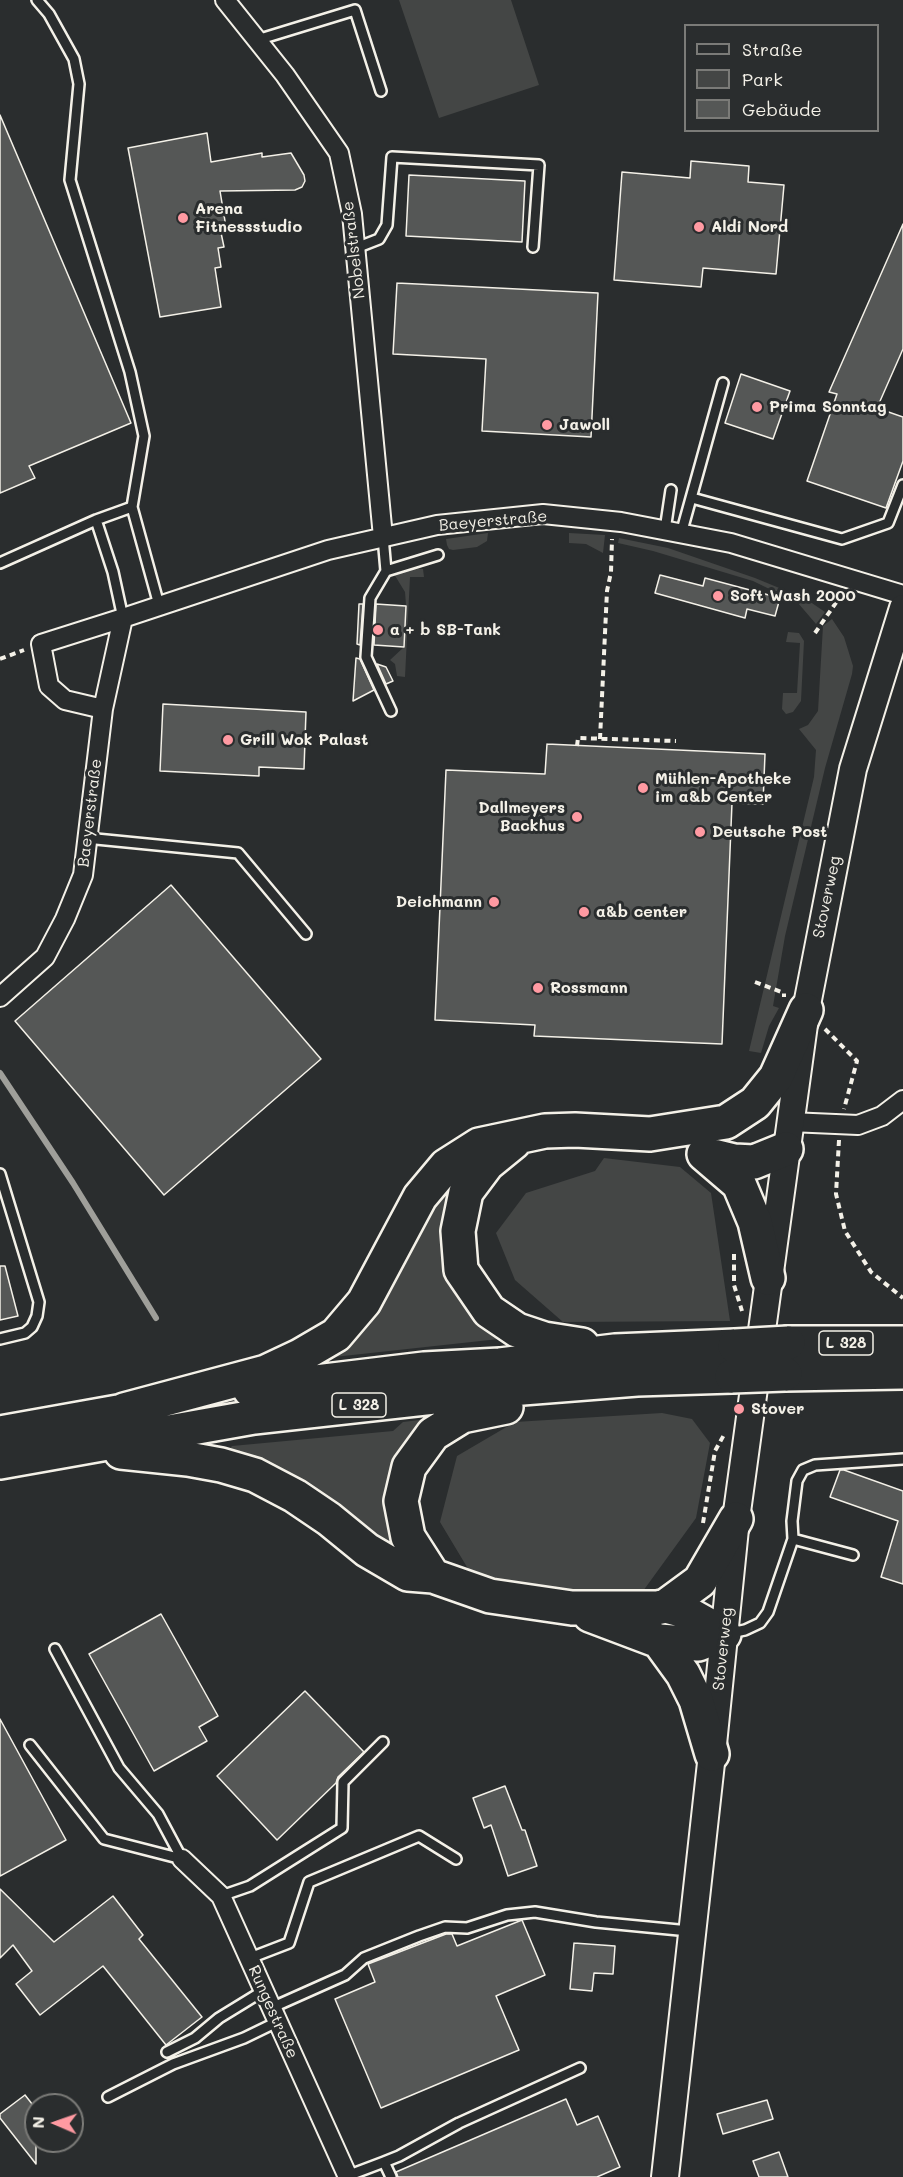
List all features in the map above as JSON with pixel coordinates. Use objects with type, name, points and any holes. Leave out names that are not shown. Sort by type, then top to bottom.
[{"type":"highway","points":[[124,1410],[266,1372],[336,1335],[364,1302],[420,1197],[446,1166],[480,1145],[545,1131],[575,1130],[650,1134],[726,1122],[755,1103],[776,1077],[794,1005]]},
{"type":"highway","points":[[718,1125],[755,1135],[788,1135]]},
{"type":"highway","points":[[650,1134],[704,1154],[734,1161],[754,1162],[788,1135]]},
{"type":"highway","points":[[522,1136],[487,1164],[466,1191],[458,1231],[461,1270],[489,1311],[516,1330],[544,1339],[615,1351]]},
{"type":"highway","points":[[704,1154],[738,1184],[755,1222],[768,1278]]},
{"type":"highway","name":"L 328","points":[[0,1462],[254,1417],[496,1390],[636,1379],[734,1361],[787,1358],[903,1343]]},
{"type":"highway","name":"L 328","points":[[0,1433],[261,1388],[424,1369],[500,1365],[615,1351],[734,1361]]},
{"type":"highway","name":"L 328","points":[[787,1358],[903,1372]]},
{"type":"highway","points":[[432,1576],[408,1537],[401,1501],[408,1467],[433,1434],[462,1416],[636,1379]]},
{"type":"highway","points":[[84,1446],[188,1459],[221,1465],[255,1475],[295,1496],[329,1519],[367,1550],[408,1574],[432,1576],[490,1596],[572,1608],[657,1608],[666,1606],[700,1581],[736,1519]]},
{"type":"highway","points":[[666,1606],[691,1614],[724,1634]]},
{"type":"highway","points":[[572,1608],[659,1641],[698,1644],[724,1634]]},
{"type":"highway","points":[[659,1641],[683,1674],[696,1700],[712,1754]]},
{"type":"street","name":"Nobelstraße","points":[[225,0],[285,75],[339,153],[352,214],[356,248],[382,537]]},
{"type":"street","name":"Baeyerstraße","points":[[41,644],[328,550],[437,525],[543,514],[621,522],[731,543],[903,595]]},
{"type":"street","name":"Stoverweg","points":[[665,2177],[736,1519],[788,1135],[794,1005],[853,769],[903,608]]},
{"type":"street","name":"Baeyerstraße","points":[[0,997],[45,957],[65,919],[82,875],[103,709],[123,618]]},
{"type":"street","points":[[41,644],[49,686],[65,700],[103,709]]},
{"type":"street","points":[[788,1135],[840,1125],[858,1125],[882,1116],[903,1100]]},
{"type":"street","name":"Rungestraße","points":[[182,1859],[221,1896],[347,2176]]},
{"type":"lane","points":[[37,0],[49,14],[74,59],[78,84],[70,180],[130,372],[144,436],[132,507],[159,605]]},
{"type":"lane","points":[[257,40],[355,10],[381,91]]},
{"type":"lane","points":[[356,248],[379,239],[387,225],[392,157],[539,165],[533,248]]},
{"type":"lane","points":[[673,532],[692,498],[723,382]]},
{"type":"lane","points":[[692,498],[842,539],[888,523],[903,485]]},
{"type":"lane","points":[[671,490],[673,532]]},
{"type":"lane","points":[[0,563],[96,520],[132,507]]},
{"type":"lane","points":[[96,520],[113,572],[123,618]]},
{"type":"lane","points":[[382,537],[386,571],[369,598],[366,657],[391,711]]},
{"type":"lane","points":[[386,571],[438,555]]},
{"type":"lane","points":[[86,838],[238,852],[306,934]]},
{"type":"lane","points":[[0,1174],[39,1302],[37,1316],[32,1327],[25,1333],[0,1339]]},
{"type":"lane","points":[[724,1634],[745,1630],[760,1623],[768,1612],[793,1539],[792,1521],[797,1481],[803,1470],[815,1465],[903,1459]]},
{"type":"lane","points":[[793,1539],[853,1555]]},
{"type":"lane","points":[[55,1649],[119,1768],[158,1814],[182,1859]]},
{"type":"lane","points":[[221,1896],[250,1886],[342,1828],[343,1782],[383,1742]]},
{"type":"lane","points":[[30,1745],[105,1839],[182,1859]]},
{"type":"lane","points":[[249,1958],[289,1943],[309,1882],[419,1836],[456,1859]]},
{"type":"lane","points":[[108,2097],[173,2064],[244,2038],[274,2015],[345,1975],[364,1958],[445,1927],[467,1928],[507,1915],[535,1912],[596,1922],[693,1931]]},
{"type":"lane","points":[[167,2052],[195,2038],[219,2018],[263,1991]]},
{"type":"lane","points":[[347,2176],[399,2156],[459,2123],[580,2068]]},
{"type":"lane","points":[[384,2162],[391,2177]]},
{"type":"path","points":[[600,739],[606,591],[611,572],[613,533]]},
{"type":"path","points":[[815,633],[851,579]]},
{"type":"path","points":[[0,659],[41,644]]},
{"type":"path","points":[[578,746],[578,738],[676,741]]},
{"type":"path","points":[[755,982],[784,993],[794,1005],[857,1061],[840,1125],[836,1194],[844,1231],[871,1272],[903,1298]]},
{"type":"green space","points":[[399,0],[511,0],[539,85],[439,118]]},
{"type":"green space","points":[[488,533],[487,541],[477,547],[453,550],[447,545],[446,539]]},
{"type":"green space","points":[[569,533],[605,535],[603,553],[586,544],[569,543]]},
{"type":"green space","points":[[619,538],[668,548],[755,578],[806,599],[825,612],[816,624],[798,603],[753,581],[618,543]]},
{"type":"green space","points":[[415,568],[423,569],[424,577],[410,577],[405,677],[397,676],[395,664],[390,660],[404,647],[406,605],[405,592],[394,574]]},
{"type":"green space","points":[[832,619],[844,637],[853,666],[852,674],[825,768],[785,936],[773,1006],[779,1008],[769,1026],[761,1053],[749,1051],[814,777],[816,750],[799,729],[808,725],[818,711],[823,626]]},
{"type":"green space","points":[[788,632],[799,633],[804,641],[801,701],[793,712],[786,714],[782,709],[783,693],[797,693],[800,643],[786,642]]},
{"type":"green space","points":[[604,1158],[680,1167],[711,1193],[730,1321],[563,1322],[515,1280],[496,1233],[526,1193],[595,1171]]},
{"type":"green space","points":[[469,1159],[447,1227],[508,1338],[325,1358],[414,1226]]},
{"type":"green space","points":[[662,1413],[692,1419],[710,1443],[696,1518],[638,1598],[473,1577],[440,1522],[457,1456],[515,1422]]},
{"type":"green space","points":[[428,1419],[399,1556],[225,1454],[232,1446],[393,1431],[403,1422]]},
{"type":"building","points":[[0,115],[131,423],[29,466],[35,478],[0,493]]},
{"type":"building","name":"Arena Fitnessstudio","points":[[207,133],[211,162],[262,153],[262,157],[291,153],[305,181],[302,187],[295,190],[220,191],[226,227],[220,228],[224,247],[218,248],[221,267],[215,268],[221,307],[160,317],[128,148]]},
{"type":"building","name":"Aldi Nord","points":[[691,161],[749,166],[748,182],[784,185],[776,274],[703,268],[701,287],[614,280],[622,172],[690,178]]},
{"type":"building","points":[[409,175],[525,181],[522,242],[406,236]]},
{"type":"building","points":[[903,224],[903,349],[877,408],[903,417],[903,461],[886,508],[807,481],[837,394],[829,392]]},
{"type":"building","points":[[397,283],[598,293],[591,437],[482,431],[486,359],[393,354]]},
{"type":"building","name":"Prima Sonntag","points":[[741,374],[790,391],[773,439],[725,423]]},
{"type":"building","name":"Soft Wash 2000","points":[[660,575],[703,586],[705,578],[780,598],[775,616],[747,609],[745,618],[655,593]]},
{"type":"building","points":[[359,604],[363,604],[360,645],[357,644]]},
{"type":"building","points":[[376,604],[406,606],[404,647],[374,645]]},
{"type":"building","points":[[356,658],[360,659],[374,690],[353,701]]},
{"type":"building","points":[[377,664],[386,667],[393,681],[386,684]]},
{"type":"building","points":[[163,704],[306,712],[304,769],[259,767],[259,776],[160,771]]},
{"type":"building","name":"a&b center","points":[[547,744],[765,754],[763,804],[732,803],[722,1044],[534,1036],[535,1025],[435,1020],[446,770],[545,774]]},
{"type":"building","points":[[171,885],[321,1059],[164,1195],[15,1021]]},
{"type":"building","points":[[0,1266],[5,1266],[18,1316],[0,1320]]},
{"type":"building","points":[[840,1470],[903,1491],[903,1584],[881,1577],[898,1521],[830,1497]]},
{"type":"building","points":[[161,1614],[218,1716],[199,1727],[207,1741],[154,1771],[89,1654]]},
{"type":"building","points":[[305,1691],[364,1752],[338,1777],[336,1783],[277,1840],[217,1776]]},
{"type":"building","points":[[0,1719],[66,1840],[0,1876]]},
{"type":"building","points":[[505,1786],[522,1830],[525,1830],[537,1866],[508,1876],[491,1825],[484,1828],[473,1798]]},
{"type":"building","points":[[0,1889],[54,1942],[113,1896],[143,1935],[139,1939],[202,2017],[166,2045],[103,1966],[40,2015],[16,1984],[32,1971],[13,1945],[0,1958]]},
{"type":"building","points":[[522,1920],[545,1975],[496,1996],[519,2050],[381,2108],[335,1999],[375,1982],[368,1964],[446,1934],[452,1934],[457,1946]]},
{"type":"building","points":[[574,1943],[615,1946],[613,1974],[594,1973],[592,1991],[570,1989]]},
{"type":"building","points":[[24,2096],[24,2149],[0,2118],[0,2114]]},
{"type":"building","points":[[566,2099],[577,2125],[598,2116],[620,2167],[597,2177],[398,2177],[396,2172]]},
{"type":"building","points":[[767,2100],[773,2119],[723,2134],[717,2114]]},
{"type":"building","points":[[779,2152],[788,2177],[759,2177],[753,2161]]},
{"type":"building","points":[[27,2153],[36,2153],[36,2164]]},
{"type":"waterway","points":[[0,1073],[73,1183],[156,1318]]},
{"type":"place","name":"Arena Fitnessstudio","points":[[183,218]]},
{"type":"place","name":"Aldi Nord","points":[[699,227]]},
{"type":"place","name":"Prima Sonntag","points":[[757,407]]},
{"type":"place","name":"Jawoll","points":[[547,425]]},
{"type":"place","name":"Soft Wash 2000","points":[[718,596]]},
{"type":"place","name":"a + b SB-Tank","points":[[378,630]]},
{"type":"place","name":"Grill Wok Palast","points":[[228,740]]},
{"type":"place","name":"Mühlen-Apotheke im a&b Center","points":[[643,788]]},
{"type":"place","name":"Dallmeyers Backhus","points":[[577,817]]},
{"type":"place","name":"Deutsche Post","points":[[700,832]]},
{"type":"place","name":"Deichmann","points":[[494,902]]},
{"type":"place","name":"a&b center","points":[[584,912]]},
{"type":"place","name":"Rossmann","points":[[538,988]]},
{"type":"place","name":"Stover","points":[[739,1409]]}]
